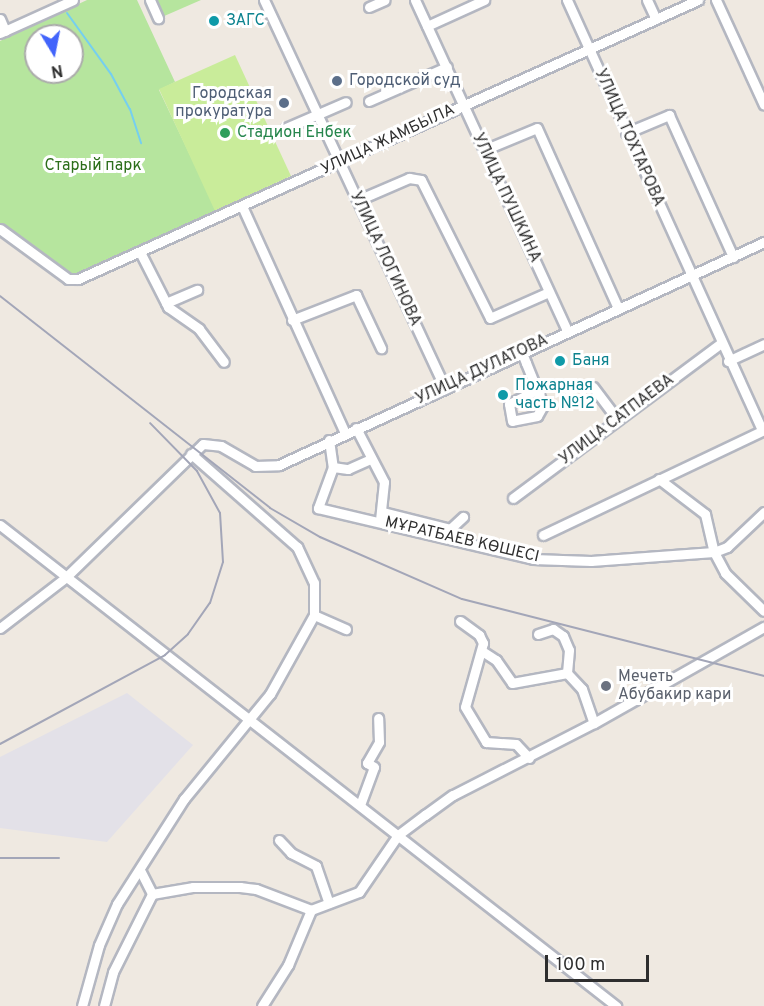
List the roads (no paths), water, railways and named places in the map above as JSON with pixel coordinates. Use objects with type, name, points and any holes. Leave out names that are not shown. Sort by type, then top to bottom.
[{"type":"street","points":[[0,19],[3,32],[73,0]]},
{"type":"street","points":[[150,0],[158,18]]},
{"type":"street","name":"УЛИЦА ЛОГИНОВА","points":[[264,0],[445,388]]},
{"type":"street","points":[[369,8],[385,0]]},
{"type":"street","name":"УЛИЦА ПУШКИНА","points":[[415,0],[567,331]]},
{"type":"street","points":[[427,26],[466,4],[484,0]]},
{"type":"street","name":"УЛИЦА ТОХТАРОВА","points":[[567,0],[721,344]]},
{"type":"street","points":[[646,0],[656,19]]},
{"type":"street","name":"УЛИЦА ЖАМБЫЛА","points":[[0,228],[68,279],[78,279],[698,0]]},
{"type":"street","points":[[716,0],[764,105]]},
{"type":"street","points":[[369,100],[447,68]]},
{"type":"street","points":[[286,128],[346,102]]},
{"type":"street","points":[[626,133],[669,115],[733,257]]},
{"type":"street","points":[[484,150],[537,128],[618,308]]},
{"type":"street","points":[[358,200],[409,178],[421,180],[490,318],[549,292]]},
{"type":"street","points":[[242,206],[345,433]]},
{"type":"street","name":"УЛИЦА ДУЛАТОВА","points":[[191,454],[200,446],[221,446],[251,464],[271,466],[764,242]]},
{"type":"street","points":[[140,252],[166,303],[199,329],[224,362]]},
{"type":"street","points":[[166,303],[197,290]]},
{"type":"street","points":[[292,320],[356,295],[381,348]]},
{"type":"street","points":[[721,344],[763,430]]},
{"type":"street","name":"УЛИЦА САТПАЕВА","points":[[513,498],[721,344]]},
{"type":"street","points":[[728,361],[764,344]]},
{"type":"street","points":[[522,353],[537,390]]},
{"type":"street","points":[[593,387],[618,420]]},
{"type":"street","points":[[356,428],[370,459],[384,482],[382,516],[441,528],[454,527],[463,517]]},
{"type":"street","name":"МҰРАТБАЕВ КӨШЕСІ","points":[[543,535],[763,430]]},
{"type":"street","points":[[329,440],[333,467],[348,469],[370,459]]},
{"type":"street","points":[[0,628],[65,578],[191,454],[297,547],[314,583],[314,615],[270,694],[247,718],[184,799],[141,872],[117,904],[103,935],[82,1006]]},
{"type":"street","name":"МҰРАТБАЕВ КӨШЕСІ","points":[[333,467],[318,508],[382,516],[556,562],[714,552]]},
{"type":"street","points":[[659,478],[705,514],[714,552],[725,573],[764,611]]},
{"type":"street","points":[[714,552],[726,547],[764,512]]},
{"type":"street","points":[[0,525],[616,1006]]},
{"type":"street","points":[[314,615],[346,629]]},
{"type":"street","points":[[460,621],[479,635],[482,651],[465,707],[486,742],[516,744],[529,758]]},
{"type":"street","points":[[153,894],[193,887],[240,887],[256,889],[311,910],[359,892],[399,836],[453,795],[594,723],[764,627]]},
{"type":"street","points":[[538,634],[553,629],[563,636],[569,650],[567,673],[582,689],[594,723]]},
{"type":"street","points":[[482,651],[496,660],[512,683],[567,673]]},
{"type":"street","points":[[360,805],[374,767],[367,763],[378,742],[378,718]]},
{"type":"street","points":[[279,840],[291,853],[316,866],[329,903]]},
{"type":"street","points":[[141,872],[153,894]]},
{"type":"street","points":[[104,1006],[113,972],[153,894]]},
{"type":"street","points":[[262,1006],[288,965],[311,910]]},
{"type":"waterway","points":[[67,13],[111,74],[130,109],[141,143]]},
{"type":"railway","points":[[0,296],[270,508],[320,537],[462,599],[764,676]]},
{"type":"railway","points":[[0,744],[165,655],[188,634],[210,603],[223,562],[220,513],[197,471],[150,423]]},
{"type":"railway","points":[[0,858],[59,858]]},
{"type":"place","name":"ЗАГС","points":[[214,21]]},
{"type":"place","name":"Городской суд","points":[[337,81]]},
{"type":"place","name":"Городская прокуратура","points":[[284,103]]},
{"type":"place","name":"Стадион Енбек","points":[[225,133]]},
{"type":"place","name":"Баня","points":[[560,361]]},
{"type":"place","name":"Пожарная часть №12","points":[[503,395]]},
{"type":"place","name":"Мечеть Абубакир кари","points":[[606,686]]},
{"type":"park label","name":"Старый парк","points":[[93,166]]}]
